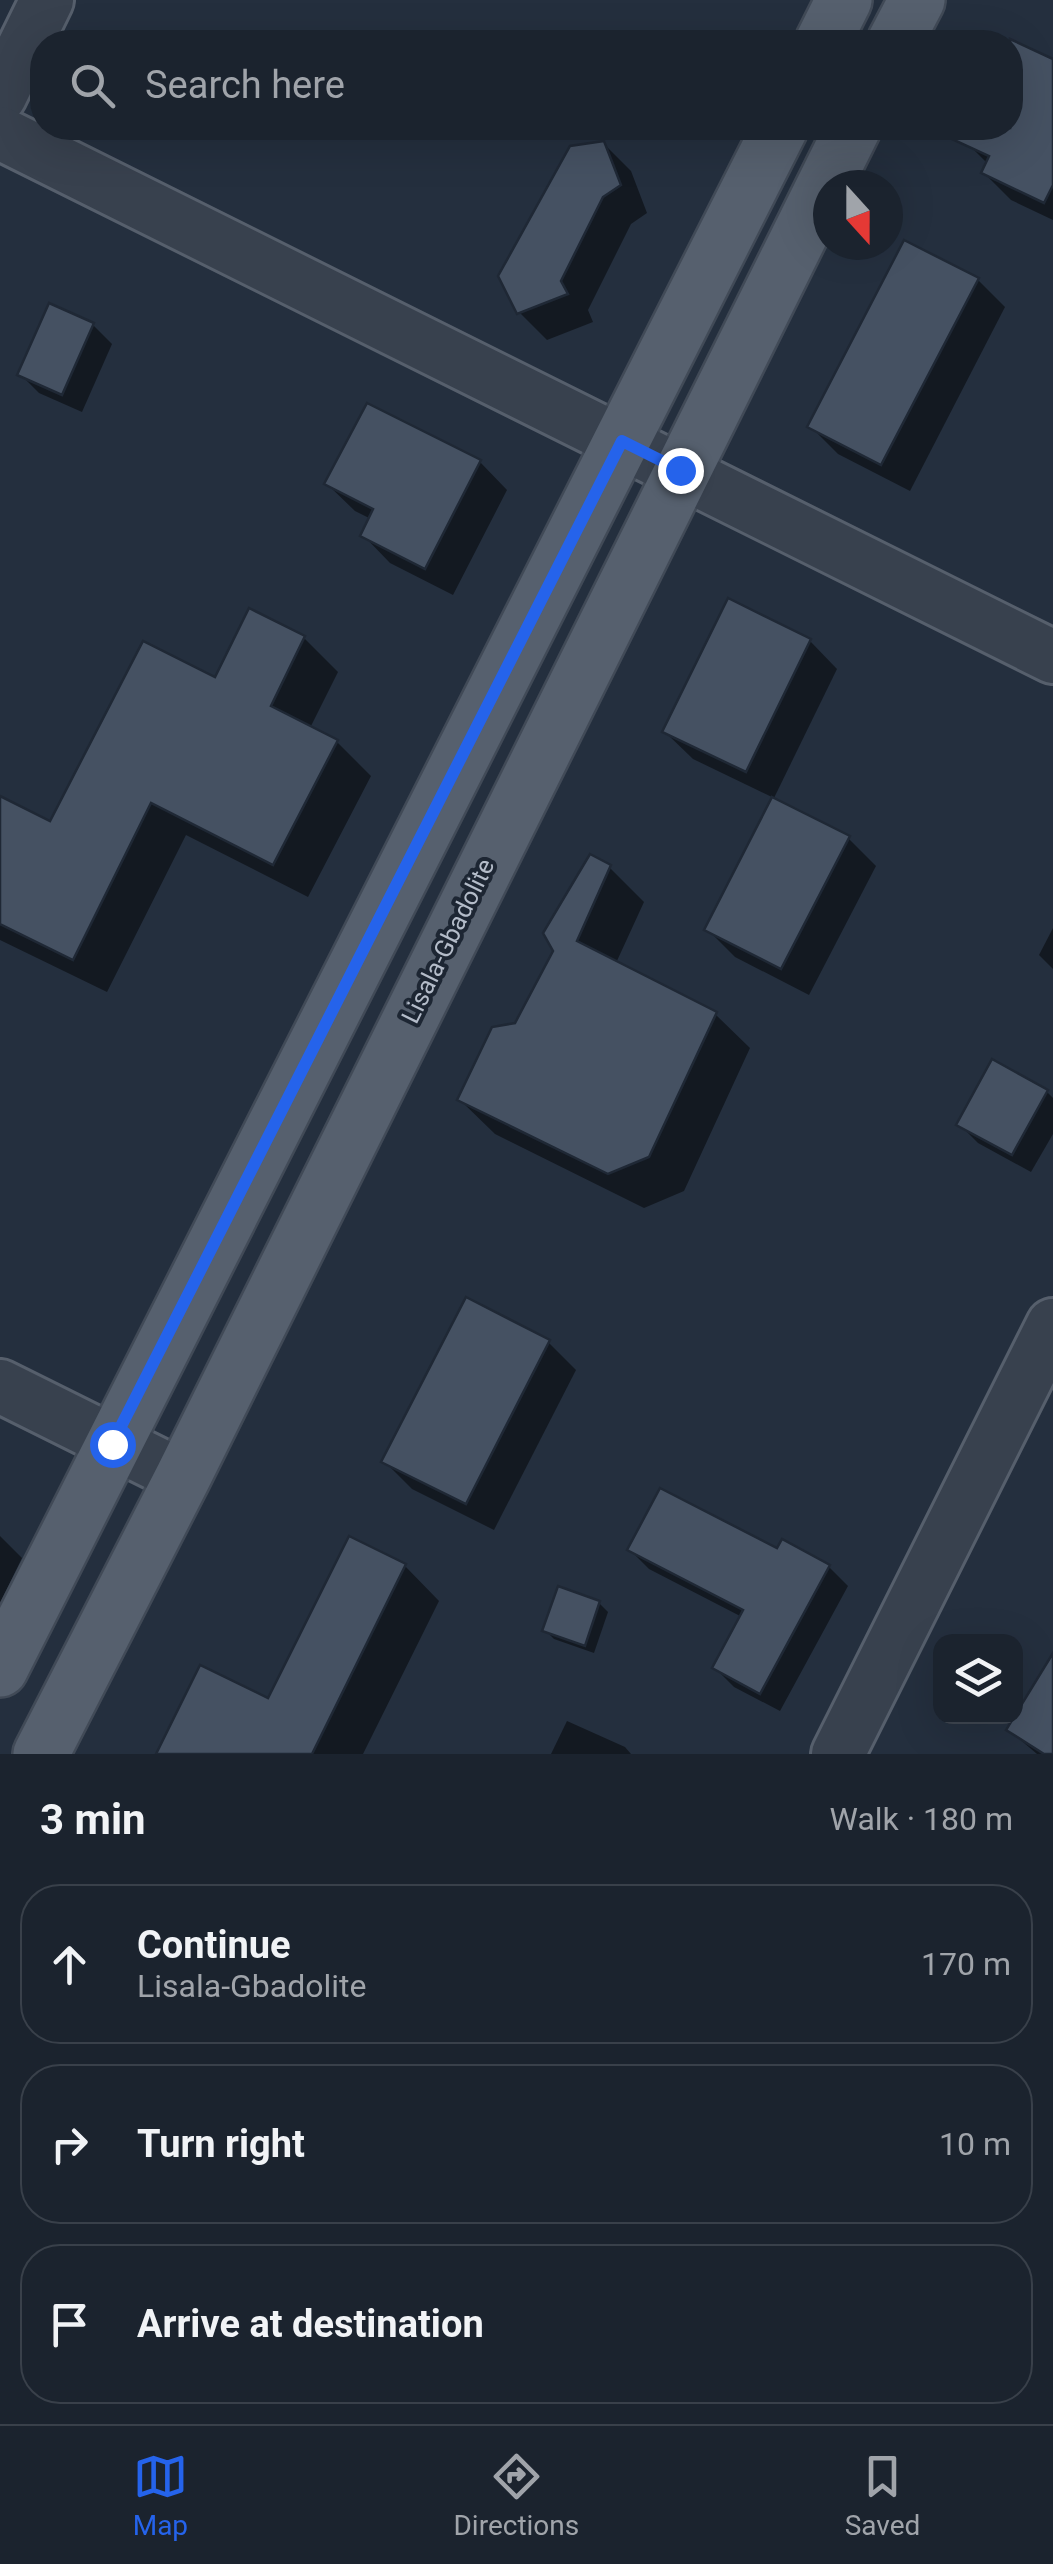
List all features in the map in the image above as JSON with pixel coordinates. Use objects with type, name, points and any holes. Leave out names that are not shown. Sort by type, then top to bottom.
[{"type":"main road","points":[[829,30],[844,0]]},
{"type":"main road","points":[[902,30],[917,0]]},
{"type":"main road","points":[[0,1669],[774,140]]},
{"type":"main road","name":"Lisala-Gbadolite","points":[[41,1754],[183,1477],[846,140]]},
{"type":"street","points":[[32,30],[47,0]]},
{"type":"street","points":[[0,96],[30,35]]},
{"type":"street","points":[[0,132],[1053,657]]},
{"type":"street","points":[[838,1754],[1053,1325]]},
{"type":"street","points":[[0,1386],[183,1477]]},
{"type":"building","points":[[1023,45],[1053,59],[1053,185],[1044,203],[981,173],[989,156],[954,140],[1023,140]]},
{"type":"building","points":[[604,141],[621,185],[603,197],[561,281],[568,294],[517,314],[498,276],[570,146]]},
{"type":"building","points":[[903,242],[979,278],[881,465],[807,427],[894,260],[903,260]]},
{"type":"building","points":[[49,303],[94,323],[62,395],[17,375]]},
{"type":"building","points":[[367,403],[481,460],[425,569],[360,536],[373,509],[324,484]]},
{"type":"building","points":[[728,598],[811,639],[746,772],[662,732]]},
{"type":"building","points":[[249,608],[305,636],[271,706],[338,740],[273,865],[151,803],[73,960],[0,924],[0,796],[50,821],[143,641],[215,677]]},
{"type":"building","points":[[772,797],[850,836],[781,969],[704,930]]},
{"type":"building","points":[[590,854],[611,865],[577,941],[717,1012],[649,1157],[608,1174],[457,1100],[492,1027],[515,1023],[553,951],[543,933]]},
{"type":"building","points":[[992,1059],[1048,1090],[1012,1155],[956,1125]]},
{"type":"building","points":[[466,1297],[550,1340],[466,1504],[381,1462]]},
{"type":"building","points":[[660,1488],[777,1548],[782,1539],[830,1565],[760,1694],[712,1668],[743,1610],[627,1550]]},
{"type":"building","points":[[349,1536],[406,1564],[312,1754],[156,1754],[200,1665],[268,1698]]},
{"type":"building","points":[[558,1586],[600,1601],[585,1646],[542,1631]]},
{"type":"building","points":[[1053,1653],[1053,1754],[1044,1754],[1006,1730],[1010,1724],[1023,1724],[1023,1702]]},
{"type":"route","points":[[112,1444],[622,441],[680,470]]}]
